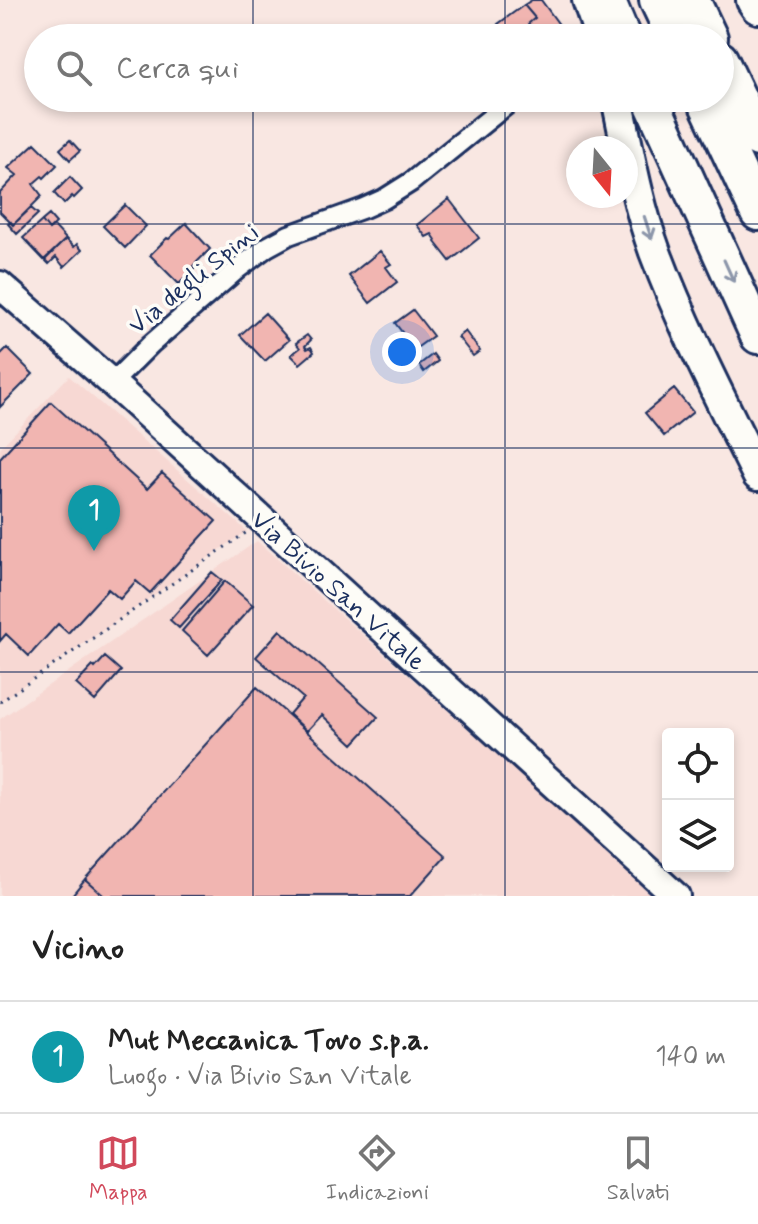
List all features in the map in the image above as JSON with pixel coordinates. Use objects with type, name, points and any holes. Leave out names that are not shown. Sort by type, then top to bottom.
[{"type":"highway","points":[[607,0],[617,24]]},
{"type":"highway","points":[[657,0],[668,24]]},
{"type":"highway","points":[[692,0],[703,24]]},
{"type":"highway","points":[[754,0],[758,6]]},
{"type":"highway","points":[[734,88],[758,139]]},
{"type":"highway","points":[[656,112],[758,336]]},
{"type":"highway","points":[[711,112],[758,213]]},
{"type":"main road","points":[[588,0],[596,24]]},
{"type":"main road","points":[[620,112],[640,206],[655,252],[708,374],[758,475]]},
{"type":"main road","name":"Via Bivio San Vitale","points":[[0,285],[676,896]]},
{"type":"street","name":"Via degli Spini","points":[[112,383],[151,344],[267,247],[289,235],[384,199],[411,182],[498,112]]},
{"type":"path","points":[[0,702],[263,521]]},
{"type":"shaded area","points":[[69,376],[247,531],[0,701],[0,448]]},
{"type":"shaded area","points":[[257,541],[657,896],[0,896],[0,719]]},
{"type":"building","points":[[532,0],[541,0],[559,24],[528,24],[535,18],[524,5]]},
{"type":"building","points":[[524,5],[535,18],[528,24],[498,24]]},
{"type":"building","points":[[70,140],[80,151],[70,160],[60,149]]},
{"type":"building","points":[[35,143],[57,165],[33,184],[42,196],[13,225],[0,212],[0,193],[17,175],[8,168]]},
{"type":"building","points":[[70,177],[82,190],[64,204],[54,193]]},
{"type":"building","points":[[449,199],[479,238],[450,261],[432,234],[426,237],[417,225]]},
{"type":"building","points":[[125,205],[146,226],[125,248],[103,226]]},
{"type":"building","points":[[31,208],[38,214],[17,234],[8,224],[11,222],[13,225]]},
{"type":"building","points":[[49,215],[56,223],[49,230],[42,221]]},
{"type":"building","points":[[42,221],[49,230],[54,226],[66,239],[44,260],[23,238]]},
{"type":"building","points":[[186,223],[210,249],[179,284],[150,255]]},
{"type":"building","points":[[66,239],[82,250],[64,267],[56,257],[49,264],[45,260]]},
{"type":"building","points":[[380,251],[391,264],[386,267],[397,282],[370,303],[349,276]]},
{"type":"building","points":[[413,310],[433,336],[415,349],[395,323]]},
{"type":"building","points":[[265,313],[289,340],[265,361],[240,335]]},
{"type":"building","points":[[465,331],[480,351],[473,356],[458,337]]},
{"type":"building","points":[[307,335],[311,340],[305,346],[307,349],[311,347],[314,352],[300,364],[291,355],[300,348],[296,343]]},
{"type":"building","points":[[7,348],[33,374],[0,407],[0,355]]},
{"type":"building","points":[[433,354],[438,361],[424,372],[419,365]]},
{"type":"building","points":[[674,389],[693,412],[664,436],[645,413]]},
{"type":"building","points":[[51,402],[147,489],[162,473],[216,521],[150,593],[136,581],[120,599],[108,589],[68,633],[58,624],[29,656],[6,634],[0,641],[0,458]]},
{"type":"building","points":[[212,572],[222,580],[179,628],[170,620]]},
{"type":"building","points":[[225,581],[253,605],[208,655],[182,631]]},
{"type":"building","points":[[280,630],[378,717],[353,744],[322,715],[307,731],[289,714],[303,698],[256,657]]},
{"type":"building","points":[[105,657],[121,671],[95,701],[76,684]]},
{"type":"building","points":[[257,687],[446,856],[410,896],[104,896],[85,879]]},
{"type":"building","points":[[85,879],[104,896],[72,895]]},
{"type":"place","name":"Mut Meccanica Tovo s.p.a.","points":[[94,551]]}]
